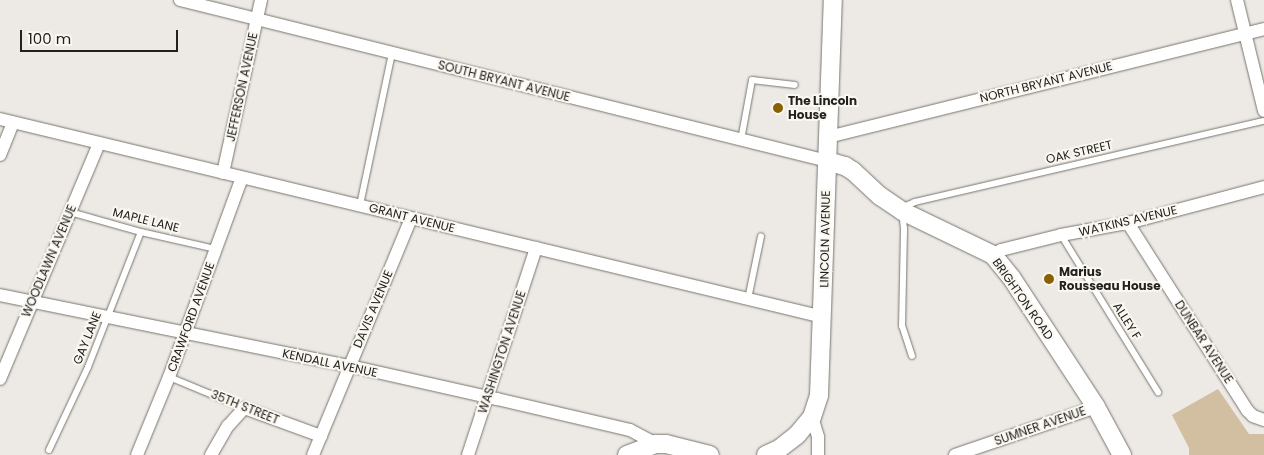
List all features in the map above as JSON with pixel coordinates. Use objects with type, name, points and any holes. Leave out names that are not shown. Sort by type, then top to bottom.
[{"type":"street","name":"SOUTH BRYANT AVENUE","points":[[180,0],[827,162]]},
{"type":"street","name":"JEFFERSON AVENUE","points":[[223,173],[261,0]]},
{"type":"street","name":"LINCOLN AVENUE","points":[[766,455],[779,449],[798,435],[812,417],[819,394],[833,0]]},
{"type":"street","points":[[1237,0],[1264,111]]},
{"type":"street","name":"NORTH BRYANT AVENUE","points":[[828,136],[1264,29]]},
{"type":"street","points":[[0,155],[6,121]]},
{"type":"street","name":"GRANT AVENUE","points":[[6,121],[823,317]]},
{"type":"street","name":"WOODLAWN AVENUE","points":[[0,379],[99,143]]},
{"type":"street","name":"BRIGHTON ROAD","points":[[827,162],[844,166],[853,171],[880,196],[902,211],[993,254],[1011,277],[1096,407],[1122,455]]},
{"type":"street","name":"CRAWFORD AVENUE","points":[[137,455],[169,377],[242,178]]},
{"type":"street","name":"WATKINS AVENUE","points":[[993,254],[1001,250],[1061,235],[1128,223],[1264,187]]},
{"type":"street","name":"DAVIS AVENUE","points":[[313,455],[411,218]]},
{"type":"street","name":"DUNBAR AVENUE","points":[[1128,223],[1248,410],[1253,416],[1264,420]]},
{"type":"street","name":"WASHINGTON AVENUE","points":[[468,455],[536,248]]},
{"type":"street","name":"KENDALL AVENUE","points":[[0,295],[350,366],[487,397],[630,430],[656,444]]},
{"type":"street","name":"SUMNER AVENUE","points":[[955,455],[1096,407]]},
{"type":"street","points":[[211,455],[228,426],[244,408]]},
{"type":"street","name":"35TH STREET","points":[[244,408],[321,436]]},
{"type":"street","points":[[812,417],[818,437],[818,455]]},
{"type":"street","points":[[627,455],[656,444],[666,444],[710,455]]},
{"type":"lane","points":[[360,205],[392,53]]},
{"type":"lane","points":[[741,140],[752,80],[795,85]]},
{"type":"lane","name":"OAK STREET","points":[[902,211],[915,202],[1264,121]]},
{"type":"lane","points":[[902,211],[904,228],[902,326],[912,356]]},
{"type":"lane","name":"MAPLE LANE","points":[[70,212],[141,232],[216,249]]},
{"type":"lane","name":"GAY LANE","points":[[49,450],[88,367],[141,232]]},
{"type":"lane","name":"ALLEY F","points":[[1061,235],[1158,392]]},
{"type":"lane","points":[[748,299],[761,236]]},
{"type":"lane","name":"35TH STREET","points":[[169,377],[244,408]]},
{"type":"shaded area","points":[[1218,389],[1249,434],[1264,434],[1264,455],[1189,455],[1189,448],[1172,415]]},
{"type":"place","name":"The Lincoln House","points":[[778,108]]},
{"type":"place","name":"Marius Rousseau House","points":[[1049,279]]}]
